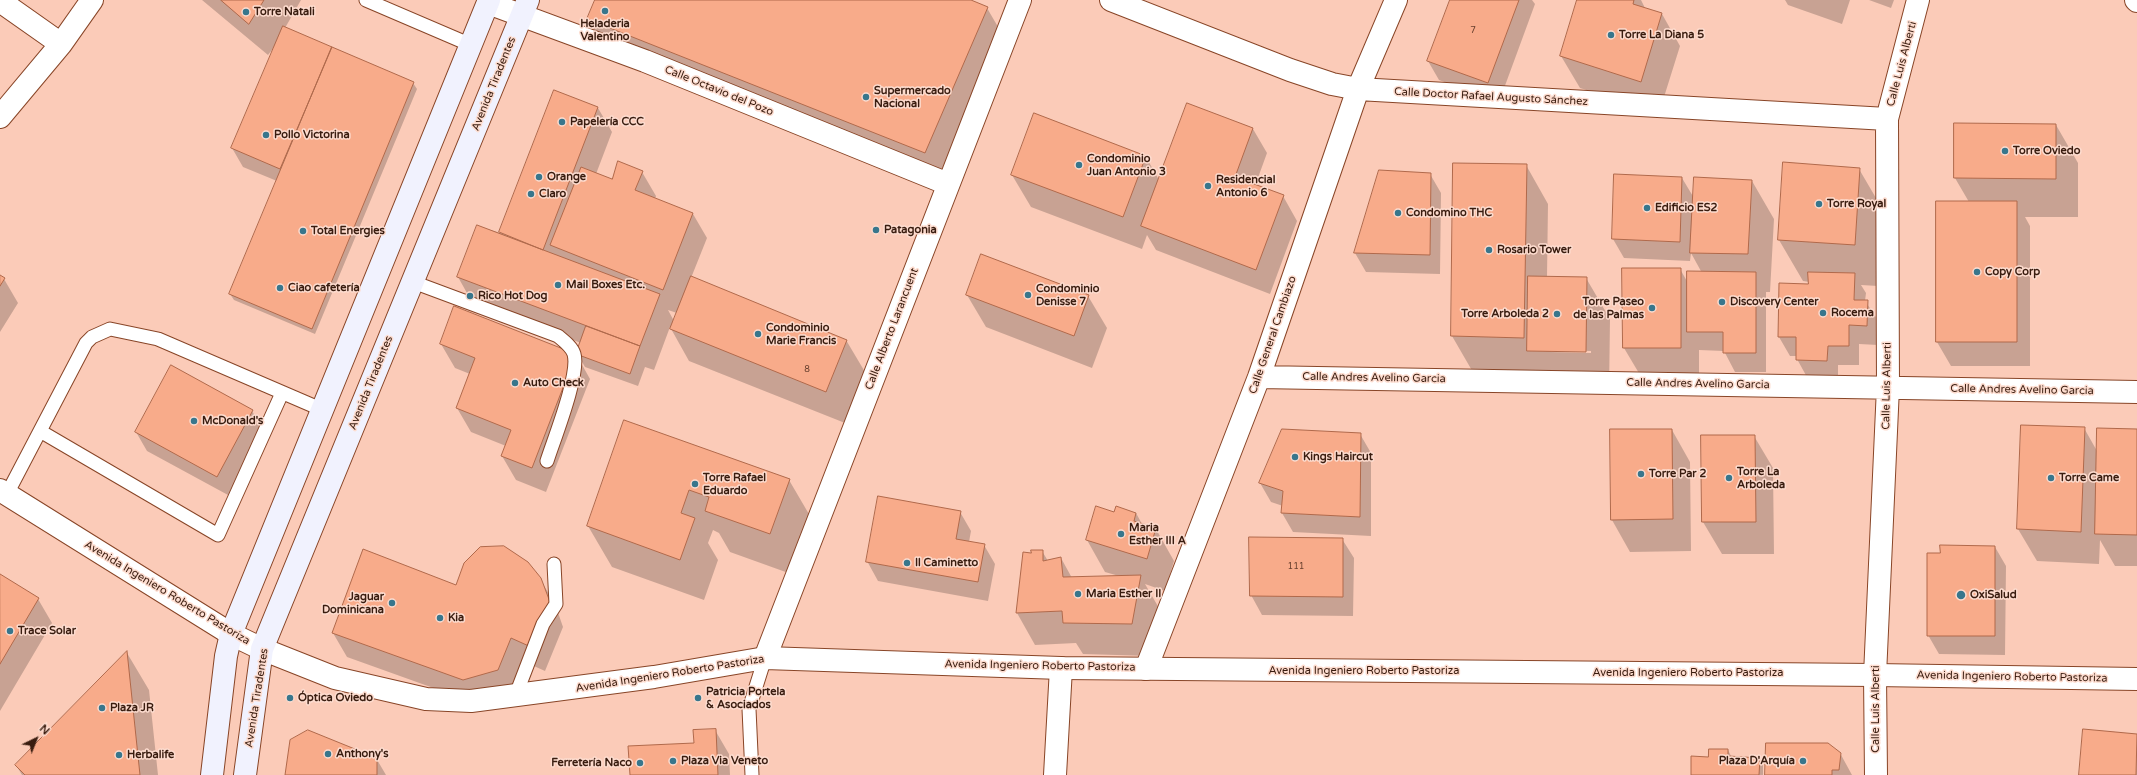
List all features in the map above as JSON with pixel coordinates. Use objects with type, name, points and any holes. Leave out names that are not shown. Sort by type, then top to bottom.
[{"type":"main road","points":[[212,775],[226,656],[231,634],[489,1]]},
{"type":"main road","name":"Avenida Tiradentes","points":[[245,775],[262,649],[525,7]]},
{"type":"street","points":[[0,117],[60,44],[92,0]]},
{"type":"street","name":"Calle Alberto Larancuent","points":[[765,658],[1020,0]]},
{"type":"street","name":"Calle Doctor Rafael Augusto Sánchez","points":[[1111,0],[1290,70],[1332,84],[1358,89],[1887,119]]},
{"type":"street","name":"Calle General Cambiazo","points":[[1146,669],[1259,377],[1358,89],[1396,0]]},
{"type":"street","name":"Calle Luis Alberti","points":[[1876,775],[1875,675],[1888,387],[1887,119],[1918,0]]},
{"type":"street","points":[[0,1],[60,44]]},
{"type":"street","name":"Calle Octavio del Pozo","points":[[489,1],[525,7],[645,60],[948,184]]},
{"type":"street","name":"Calle Andres Avelino Garcia","points":[[1259,377],[2137,392]]},
{"type":"street","name":"Avenida Ingeniero Roberto Pastoriza","points":[[3,492],[231,634],[262,649],[334,678],[426,699],[471,701],[515,697],[654,677],[765,658],[1060,668],[1875,675],[2137,679]]},
{"type":"street","points":[[1055,775],[1060,668]]},
{"type":"lane","points":[[366,0],[471,45]]},
{"type":"lane","points":[[413,282],[558,336],[570,347],[574,354],[575,372],[547,461]]},
{"type":"lane","points":[[3,492],[40,432],[86,343],[92,337],[110,329],[158,339],[322,410]]},
{"type":"lane","points":[[40,432],[218,535],[282,393]]},
{"type":"lane","points":[[515,697],[543,624],[556,604],[554,564]]},
{"type":"lane","points":[[752,775],[749,709],[765,658]]},
{"type":"building","name":"Torre Natali","points":[[221,0],[264,0],[249,24]]},
{"type":"building","name":"Supermercado Nacional","points":[[595,0],[971,0],[988,7],[925,153],[587,19]]},
{"type":"building","points":[[1450,0],[1519,0],[1488,83],[1427,61]]},
{"type":"building","name":"Torre La Diana 5","points":[[1577,0],[1634,0],[1633,4],[1662,13],[1641,82],[1560,56]]},
{"type":"building","points":[[283,26],[332,47],[280,169],[231,148]]},
{"type":"building","name":"Total Energies","points":[[332,47],[414,82],[312,329],[229,294]]},
{"type":"building","points":[[554,90],[598,107],[543,250],[499,232]]},
{"type":"building","name":"Residencial Antonio 6","points":[[1187,103],[1253,128],[1235,177],[1284,195],[1256,270],[1141,226]]},
{"type":"building","name":"Condominio Juan Antonio 3","points":[[1034,113],[1146,156],[1123,217],[1011,175]]},
{"type":"building","name":"Torre Oviedo","points":[[1954,123],[2056,124],[2056,179],[1954,178]]},
{"type":"building","points":[[618,161],[643,171],[635,190],[693,213],[663,290],[550,245],[581,167],[612,179]]},
{"type":"building","name":"Torre Royal","points":[[1783,162],[1860,168],[1855,245],[1778,240]]},
{"type":"building","name":"Rosario Tower","points":[[1453,163],[1527,164],[1524,338],[1451,336]]},
{"type":"building","name":"Condomino THC","points":[[1379,170],[1431,173],[1430,255],[1354,253]]},
{"type":"building","name":"Edificio ES2","points":[[1614,174],[1682,177],[1680,242],[1612,239]]},
{"type":"building","points":[[1694,177],[1752,180],[1748,254],[1690,253]]},
{"type":"building","name":"Copy Corp","points":[[1936,201],[2017,201],[2017,342],[1936,342]]},
{"type":"building","name":"Mail Boxes Etc.","points":[[477,225],[660,294],[640,346],[457,277]]},
{"type":"building","name":"Condominio Denisse 7","points":[[981,254],[1089,295],[1074,336],[966,295]]},
{"type":"building","name":"Torre Paseo de las Palmas","points":[[1622,268],[1681,268],[1681,348],[1623,348]]},
{"type":"building","name":"Discovery Center","points":[[1687,271],[1756,272],[1756,353],[1723,353],[1723,332],[1687,332]]},
{"type":"building","name":"Rocema","points":[[1808,272],[1855,273],[1854,300],[1868,300],[1867,326],[1849,325],[1849,346],[1828,346],[1827,361],[1796,360],[1796,337],[1778,337],[1779,283],[1808,284]]},
{"type":"building","points":[[0,275],[5,278],[0,286]]},
{"type":"building","name":"Condominio Marie Francis","points":[[691,276],[847,340],[826,392],[670,329]]},
{"type":"building","name":"Torre Arboleda 2","points":[[1528,276],[1587,277],[1586,352],[1527,351]]},
{"type":"building","name":"Auto Check","points":[[454,306],[576,354],[532,468],[501,456],[511,430],[456,408],[475,358],[440,344]]},
{"type":"building","points":[[586,326],[640,346],[630,374],[576,354]]},
{"type":"building","name":"McDonald's","points":[[171,365],[253,410],[217,477],[135,432]]},
{"type":"building","name":"Torre Rafael Eduardo","points":[[624,420],[790,479],[770,534],[705,511],[709,497],[689,490],[681,513],[695,518],[680,560],[587,526]]},
{"type":"building","name":"Torre Came","points":[[2021,425],[2085,427],[2081,532],[2017,529]]},
{"type":"building","points":[[2097,428],[2137,429],[2137,535],[2095,534]]},
{"type":"building","points":[[1282,429],[1361,433],[1360,517],[1281,513],[1283,491],[1259,483]]},
{"type":"building","name":"Torre Par 2","points":[[1610,429],[1672,429],[1673,519],[1611,520]]},
{"type":"building","name":"Torre La Arboleda","points":[[1701,435],[1755,435],[1756,522],[1702,522]]},
{"type":"building","points":[[878,496],[961,511],[956,539],[985,544],[978,582],[866,562]]},
{"type":"building","name":"Maria Esther III A","points":[[1096,506],[1114,512],[1116,506],[1136,513],[1134,521],[1156,528],[1147,559],[1086,540]]},
{"type":"building","points":[[1249,537],[1343,538],[1343,597],[1250,596]]},
{"type":"building","name":"OxiSalud","points":[[1940,545],[1995,546],[1995,636],[1927,636],[1927,553],[1940,553]]},
{"type":"building","name":"Kia","points":[[504,546],[528,562],[541,578],[550,602],[531,647],[511,638],[498,670],[463,680],[332,633],[363,549],[456,585],[464,563],[480,547]]},
{"type":"building","name":"Maria Esther II","points":[[1031,550],[1043,550],[1043,561],[1061,557],[1063,577],[1141,575],[1132,624],[1063,623],[1062,611],[1016,613],[1023,552],[1031,553]]},
{"type":"building","name":"Trace Solar","points":[[0,574],[39,598],[0,664]]},
{"type":"building","name":"Plaza JR","points":[[127,651],[140,775],[25,775],[15,765]]},
{"type":"building","name":"Plaza Via Veneto","points":[[716,729],[718,775],[630,775],[628,746],[694,743],[693,730]]},
{"type":"building","points":[[2083,729],[2137,734],[2136,775],[2079,775]]},
{"type":"building","name":"Anthony's","points":[[308,730],[377,758],[377,775],[285,775],[290,740]]},
{"type":"building","name":"Plaza D'Arquía","points":[[1766,743],[1828,743],[1841,753],[1839,770],[1832,770],[1832,775],[1765,775]]},
{"type":"building","points":[[1709,749],[1728,749],[1728,756],[1760,758],[1759,775],[1691,775],[1691,756],[1708,757]]},
{"type":"place","name":"Heladeria Valentino","points":[[605,11]]},
{"type":"place","name":"Torre Natali","points":[[246,12]]},
{"type":"place","name":"Torre La Diana 5","points":[[1611,35]]},
{"type":"place","name":"Supermercado Nacional","points":[[866,97]]},
{"type":"place","name":"Papelería CCC","points":[[562,122]]},
{"type":"place","name":"Pollo Victorina","points":[[266,135]]},
{"type":"place","name":"Torre Oviedo","points":[[2005,151]]},
{"type":"place","name":"Condominio Juan Antonio 3","points":[[1079,165]]},
{"type":"place","name":"Orange","points":[[539,177]]},
{"type":"place","name":"Residencial Antonio 6","points":[[1208,186]]},
{"type":"place","name":"Claro","points":[[531,194]]},
{"type":"place","name":"Torre Royal","points":[[1819,204]]},
{"type":"place","name":"Edificio ES2","points":[[1647,208]]},
{"type":"place","name":"Condomino THC","points":[[1398,213]]},
{"type":"place","name":"Patagonia","points":[[876,230]]},
{"type":"place","name":"Total Energies","points":[[303,231]]},
{"type":"place","name":"Rosario Tower","points":[[1489,250]]},
{"type":"place","name":"Copy Corp","points":[[1977,272]]},
{"type":"place","name":"Mail Boxes Etc.","points":[[558,285]]},
{"type":"place","name":"Ciao cafetería","points":[[280,288]]},
{"type":"place","name":"Condominio Denisse 7","points":[[1028,295]]},
{"type":"place","name":"Rico Hot Dog","points":[[470,296]]},
{"type":"place","name":"Discovery Center","points":[[1722,302]]},
{"type":"place","name":"Torre Paseo de las Palmas","points":[[1652,308]]},
{"type":"place","name":"Rocema","points":[[1823,313]]},
{"type":"place","name":"Torre Arboleda 2","points":[[1557,314]]},
{"type":"place","name":"Condominio Marie Francis","points":[[758,334]]},
{"type":"place","name":"Auto Check","points":[[515,383]]},
{"type":"place","name":"McDonald's","points":[[194,421]]},
{"type":"place","name":"Kings Haircut","points":[[1295,457]]},
{"type":"place","name":"Torre Par 2","points":[[1641,474]]},
{"type":"place","name":"Torre La Arboleda","points":[[1729,478]]},
{"type":"place","name":"Torre Came","points":[[2051,478]]},
{"type":"place","name":"Torre Rafael Eduardo","points":[[695,484]]},
{"type":"place","name":"Maria Esther III A","points":[[1121,534]]},
{"type":"place","name":"Il Caminetto","points":[[907,563]]},
{"type":"place","name":"Maria Esther II","points":[[1078,594]]},
{"type":"place","name":"OxiSalud","points":[[1961,595]]},
{"type":"place","name":"Jaguar Dominicana","points":[[392,603]]},
{"type":"place","name":"Kia","points":[[440,618]]},
{"type":"place","name":"Trace Solar","points":[[10,631]]},
{"type":"place","name":"Óptica Oviedo","points":[[290,698]]},
{"type":"place","name":"Patricia Portela & Asociados","points":[[698,698]]},
{"type":"place","name":"Plaza JR","points":[[102,708]]},
{"type":"place","name":"Anthony's","points":[[328,754]]},
{"type":"place","name":"Herbalife","points":[[119,755]]},
{"type":"place","name":"Plaza Via Veneto","points":[[673,761]]},
{"type":"place","name":"Plaza D'Arquía","points":[[1803,761]]},
{"type":"place","name":"Ferretería Naco","points":[[640,763]]}]
